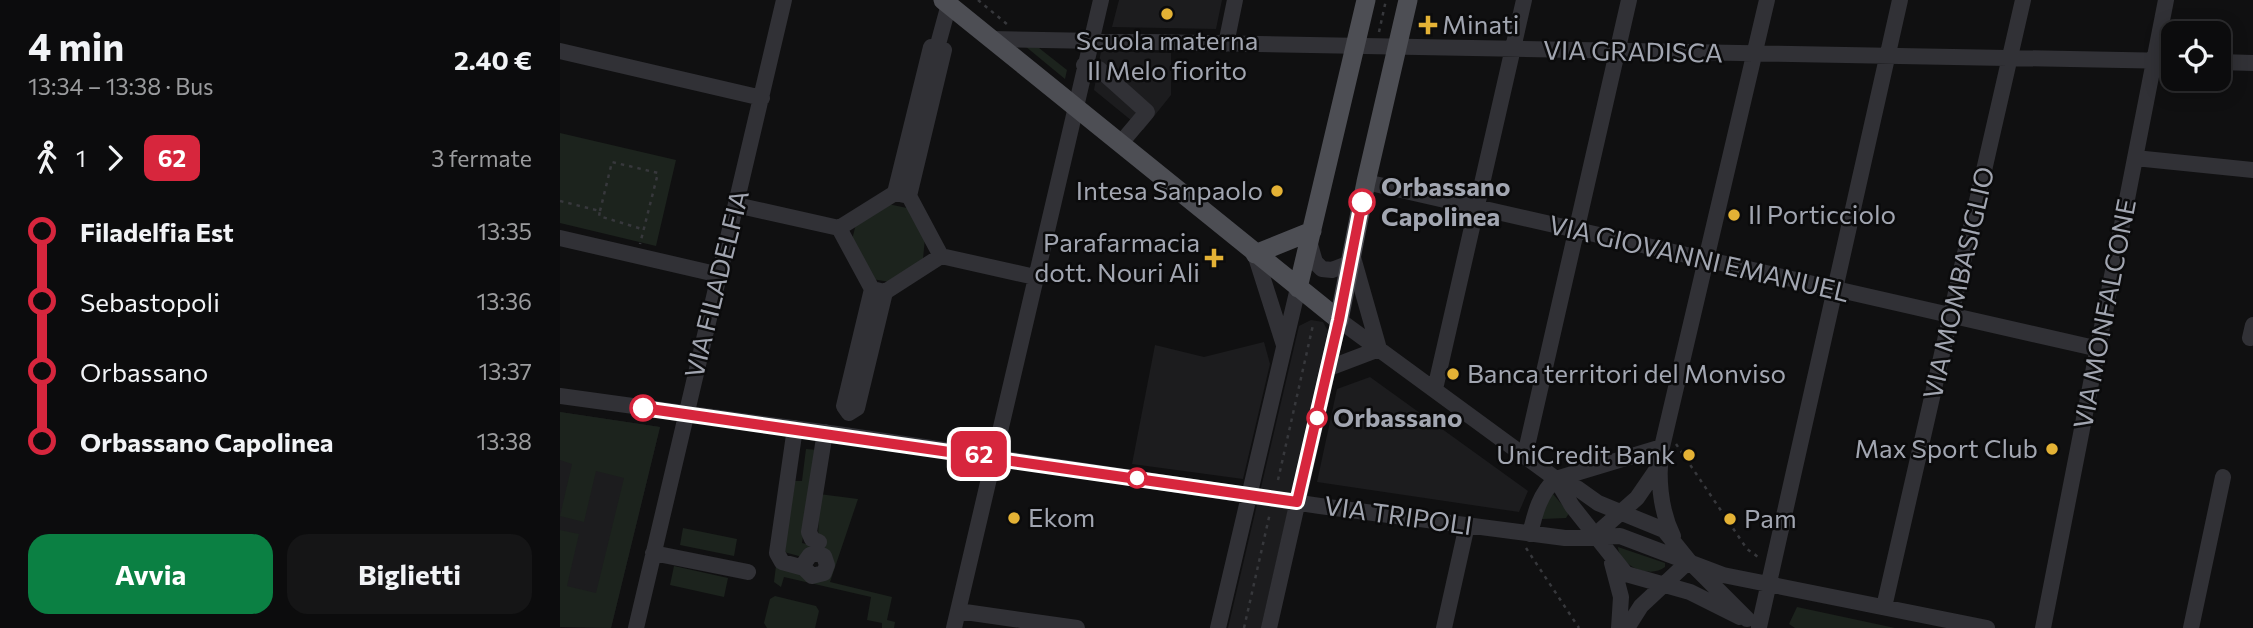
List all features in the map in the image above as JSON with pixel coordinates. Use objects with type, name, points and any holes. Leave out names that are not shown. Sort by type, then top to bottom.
[{"type":"main road","points":[[1298,288],[1366,0]]},
{"type":"main road","points":[[946,2],[1339,320],[1366,183],[1408,0]]},
{"type":"main road","points":[[1255,254],[1311,236]]},
{"type":"street","name":"VIA FILADELFIA","points":[[636,628],[784,0]]},
{"type":"street","points":[[954,628],[1101,0]]},
{"type":"street","points":[[1226,44],[1235,0]]},
{"type":"street","points":[[1435,390],[1524,0]]},
{"type":"street","points":[[1525,455],[1629,0]]},
{"type":"street","points":[[1677,544],[1666,518],[1659,466],[1767,0]]},
{"type":"street","points":[[1750,626],[1767,585],[1900,0]]},
{"type":"street","name":"VIA MOMBASIGLIO","points":[[1884,607],[2023,0]]},
{"type":"street","name":"VIA MONFALCONE","points":[[2043,628],[2166,0]]},
{"type":"street","points":[[736,205],[839,228],[902,195],[944,50],[937,48],[946,2]]},
{"type":"street","name":"VIA GRADISCA","points":[[990,38],[2161,61]]},
{"type":"street","points":[[560,51],[762,98]]},
{"type":"street","points":[[2231,62],[2253,63]]},
{"type":"street","points":[[1084,65],[1099,69],[1147,112],[1120,144]]},
{"type":"street","points":[[2135,158],[2253,170]]},
{"type":"street","name":"VIA GIOVANNI EMANUEL","points":[[1366,183],[2099,349]]},
{"type":"street","points":[[902,195],[941,256]]},
{"type":"street","points":[[839,228],[879,290]]},
{"type":"street","points":[[1311,236],[1315,262],[1322,269],[1332,270],[1351,258],[1380,349]]},
{"type":"street","points":[[560,238],[720,275]]},
{"type":"street","points":[[1255,254],[1284,348]]},
{"type":"street","points":[[844,435],[849,413],[844,406],[879,290],[941,256],[1035,277]]},
{"type":"street","points":[[1218,628],[1298,288]]},
{"type":"street","points":[[1269,628],[1339,320],[1556,479],[1622,513],[1658,526],[1750,626]]},
{"type":"street","points":[[1329,368],[1380,349]]},
{"type":"street","name":"VIA TRIPOLI","points":[[560,396],[1525,533],[1565,538],[1626,537],[1723,575]]},
{"type":"street","points":[[795,428],[777,553],[782,562],[804,568],[812,576],[824,573],[827,565],[824,556],[817,553],[810,555],[805,562]]},
{"type":"street","points":[[819,542],[812,539],[810,532],[825,432]]},
{"type":"street","points":[[1525,533],[1547,487],[1556,479],[1663,444]]},
{"type":"street","points":[[1594,536],[1646,488],[1659,466]]},
{"type":"street","points":[[2191,628],[2223,477]]},
{"type":"street","points":[[1556,479],[1562,494],[1606,552],[1632,577],[1670,580],[1723,575],[1987,628]]},
{"type":"street","points":[[1444,628],[1467,525]]},
{"type":"street","points":[[1606,552],[1619,586],[1619,628]]},
{"type":"street","points":[[653,553],[748,572]]},
{"type":"street","points":[[1627,628],[1641,606],[1689,561]]},
{"type":"street","points":[[1670,580],[1750,626]]},
{"type":"street","points":[[958,611],[1077,628]]},
{"type":"path","points":[[1379,32],[1386,0]]},
{"type":"path","points":[[640,244],[658,173],[612,162],[599,216],[643,229]]},
{"type":"path","points":[[560,201],[600,211]]},
{"type":"path","points":[[1278,480],[1313,325]]},
{"type":"path","points":[[1663,444],[1675,442],[1747,549],[1771,566]]},
{"type":"path","points":[[1244,628],[1271,510]]},
{"type":"path","points":[[1525,533],[1519,545],[1525,547],[1579,628]]},
{"type":"shaded area","name":"Scuola materna Il Melo fiorito","points":[[1119,0],[1222,0],[1216,29],[1112,27]]},
{"type":"shaded area","points":[[1025,46],[1039,48],[1067,70],[1065,79]]},
{"type":"shaded area","points":[[1101,51],[1171,53],[1171,95],[1143,130],[1094,90]]},
{"type":"shaded area","points":[[560,133],[676,160],[656,246],[560,223]]},
{"type":"shaded area","points":[[888,204],[907,208],[925,238],[923,259],[890,282],[872,279],[852,240],[856,224]]},
{"type":"shaded area","points":[[1311,320],[1323,322],[1329,333],[1261,628],[1228,628],[1299,326]]},
{"type":"shaded area","points":[[1264,342],[1270,364],[1243,479],[1132,464],[1155,345],[1204,357]]},
{"type":"shaded area","points":[[1370,377],[1528,491],[1519,512],[1317,482],[1337,389]]},
{"type":"shaded area","points":[[560,412],[660,427],[611,628],[560,627]]},
{"type":"shaded area","points":[[560,412],[660,427],[611,628],[560,627],[560,530],[579,534],[567,586],[596,593],[624,478],[596,471],[584,522],[560,516],[572,464],[560,460]]},
{"type":"shaded area","points":[[806,449],[817,450],[802,543],[818,547],[819,494],[858,499],[830,582],[892,597],[887,620],[895,622],[894,628],[882,628],[882,623],[867,620],[871,597],[784,577],[781,587],[774,582],[776,566],[802,572],[832,565],[784,552],[795,481],[802,481]]},
{"type":"shaded area","points":[[1553,494],[1569,513],[1566,518],[1542,519],[1549,495]]},
{"type":"shaded area","points":[[683,528],[737,539],[734,556],[680,545]]},
{"type":"shaded area","points":[[1618,547],[1665,563],[1665,567],[1651,572],[1636,569],[1624,560]]},
{"type":"shaded area","points":[[674,566],[728,578],[724,597],[670,585]]},
{"type":"shaded area","points":[[775,596],[816,606],[819,611],[815,628],[767,628],[764,623],[770,599]]},
{"type":"shaded area","points":[[1797,607],[1895,628],[1795,628],[1789,624]]},
{"type":"bus line","name":"62","points":[[643,408],[1297,502],[1339,320],[1362,202]]},
{"type":"place","name":"Scuola materna Il Melo fiorito","points":[[1167,14]]},
{"type":"place","name":"Minati","points":[[1428,25]]},
{"type":"place","name":"Intesa Sanpaolo","points":[[1277,191]]},
{"type":"place","name":"Orbassano Capolinea","points":[[1362,202]]},
{"type":"place","name":"Il Porticciolo","points":[[1734,215]]},
{"type":"place","name":"Parafarmacia dott. Nouri Ali","points":[[1214,258]]},
{"type":"place","name":"Banca territori del Monviso","points":[[1453,374]]},
{"type":"place","name":"Orbassano","points":[[1317,418]]},
{"type":"place","name":"Max Sport Club","points":[[2052,449]]},
{"type":"place","name":"UniCredit Bank","points":[[1689,455]]},
{"type":"place","name":"Ekom","points":[[1014,518]]},
{"type":"place","name":"Pam","points":[[1730,519]]}]
